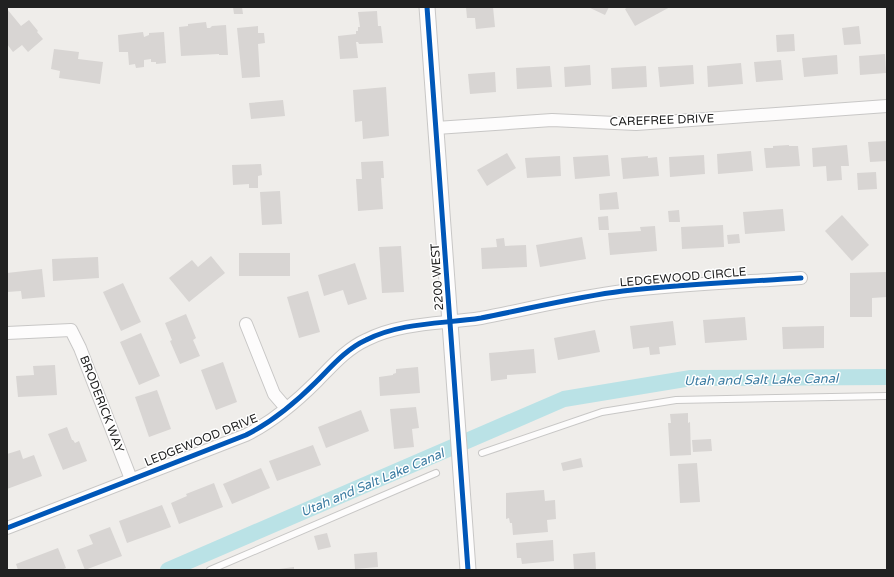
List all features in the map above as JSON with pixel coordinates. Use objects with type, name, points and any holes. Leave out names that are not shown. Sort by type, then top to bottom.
[{"type":"street","name":"2200 WEST","points":[[427,7],[468,570]]},
{"type":"street","name":"CAREFREE DRIVE","points":[[436,128],[544,120],[643,123],[887,106]]},
{"type":"street","name":"LEDGEWOOD CIRCLE","points":[[451,322],[623,291],[800,278]]},
{"type":"street","name":"LEDGEWOOD DRIVE","points":[[7,528],[246,435],[264,426],[312,386],[347,352],[365,340],[386,331],[451,322]]},
{"type":"street","points":[[246,324],[274,394],[286,408]]},
{"type":"street","name":"BRODERICK WAY","points":[[7,333],[71,330],[80,348],[131,479]]},
{"type":"lane","points":[[482,453],[602,412],[676,400],[887,396]]},
{"type":"lane","points":[[210,570],[436,473]]},
{"type":"building","points":[[233,7],[242,7],[243,14],[234,14]]},
{"type":"building","points":[[466,7],[493,7],[495,27],[476,29],[475,18],[467,18]]},
{"type":"building","points":[[588,7],[609,7],[605,15]]},
{"type":"building","points":[[628,7],[670,7],[635,26],[625,9]]},
{"type":"building","points":[[7,9],[21,26],[29,20],[43,39],[28,52],[22,45],[13,52],[7,44]]},
{"type":"building","points":[[377,11],[378,26],[381,26],[383,43],[359,44],[356,42],[358,58],[340,59],[338,36],[356,34],[358,27],[360,27],[358,12]]},
{"type":"building","points":[[206,22],[207,28],[226,25],[228,55],[181,56],[179,27],[188,26],[188,24]]},
{"type":"building","points":[[258,26],[258,33],[264,33],[265,43],[258,44],[260,77],[242,78],[237,28]]},
{"type":"building","points":[[859,26],[861,44],[844,45],[842,28]]},
{"type":"building","points":[[143,32],[144,37],[149,35],[149,33],[164,32],[166,63],[156,64],[156,62],[151,62],[151,59],[144,60],[144,67],[136,68],[135,64],[129,65],[128,52],[119,52],[118,35]]},
{"type":"building","points":[[794,34],[795,51],[777,52],[776,35]]},
{"type":"building","points":[[54,49],[79,52],[78,59],[103,62],[100,84],[59,78],[60,71],[51,69]]},
{"type":"building","points":[[885,54],[886,73],[860,75],[859,56]]},
{"type":"building","points":[[837,55],[838,74],[804,77],[802,58]]},
{"type":"building","points":[[781,60],[783,80],[756,82],[754,62]]},
{"type":"building","points":[[741,63],[743,84],[708,87],[707,66]]},
{"type":"building","points":[[590,65],[591,85],[565,87],[564,67]]},
{"type":"building","points":[[693,65],[694,84],[660,87],[658,67]]},
{"type":"building","points":[[550,66],[552,87],[517,89],[516,68]]},
{"type":"building","points":[[646,66],[647,87],[612,89],[611,68]]},
{"type":"building","points":[[495,72],[496,92],[470,94],[468,74]]},
{"type":"building","points":[[386,87],[389,136],[363,139],[362,121],[355,122],[353,90]]},
{"type":"building","points":[[283,100],[285,116],[251,119],[249,103]]},
{"type":"building","points":[[887,141],[887,161],[870,162],[868,142]]},
{"type":"building","points":[[789,145],[798,146],[800,166],[766,168],[764,148]]},
{"type":"building","points":[[847,145],[849,166],[841,166],[842,180],[827,181],[826,166],[813,167],[812,148]]},
{"type":"building","points":[[751,151],[753,171],[718,174],[717,154]]},
{"type":"building","points":[[507,153],[516,168],[487,186],[477,170]]},
{"type":"building","points":[[608,155],[610,176],[575,179],[573,157]]},
{"type":"building","points":[[704,155],[705,174],[670,177],[669,157]]},
{"type":"building","points":[[560,156],[561,176],[527,178],[525,158]]},
{"type":"building","points":[[648,156],[648,158],[657,157],[659,176],[623,179],[621,158]]},
{"type":"building","points":[[383,161],[384,178],[381,178],[383,209],[358,211],[356,179],[362,179],[361,162]]},
{"type":"building","points":[[261,164],[262,175],[258,176],[258,188],[249,188],[249,184],[233,185],[232,165]]},
{"type":"building","points":[[876,172],[877,189],[858,190],[857,173]]},
{"type":"building","points":[[280,191],[282,224],[262,225],[260,192]]},
{"type":"building","points":[[617,192],[619,209],[600,210],[599,194]]},
{"type":"building","points":[[783,209],[785,231],[745,234],[743,212]]},
{"type":"building","points":[[679,210],[680,222],[669,222],[668,211]]},
{"type":"building","points":[[842,215],[869,245],[852,261],[825,231]]},
{"type":"building","points":[[608,216],[609,230],[599,230],[598,217]]},
{"type":"building","points":[[723,225],[724,247],[682,249],[681,227]]},
{"type":"building","points":[[655,226],[657,251],[610,255],[608,233],[641,231],[640,227]]},
{"type":"building","points":[[739,234],[740,243],[728,244],[727,235]]},
{"type":"building","points":[[582,237],[586,259],[540,267],[536,245]]},
{"type":"building","points":[[504,238],[505,246],[526,245],[527,267],[482,269],[481,248],[497,247],[496,239]]},
{"type":"building","points":[[401,246],[404,292],[382,293],[379,247]]},
{"type":"building","points":[[239,253],[290,253],[290,276],[239,276]]},
{"type":"building","points":[[211,256],[225,273],[189,302],[169,278],[192,260],[198,267]]},
{"type":"building","points":[[98,257],[99,278],[53,281],[52,259]]},
{"type":"building","points":[[355,263],[367,299],[348,305],[343,290],[324,296],[318,275]]},
{"type":"building","points":[[42,269],[45,297],[22,299],[21,291],[7,292],[7,273]]},
{"type":"building","points":[[887,272],[887,297],[872,298],[872,317],[850,317],[850,273]]},
{"type":"building","points":[[123,283],[141,322],[121,331],[103,292]]},
{"type":"building","points":[[308,291],[320,332],[299,338],[287,297]]},
{"type":"building","points":[[186,314],[196,338],[193,340],[200,356],[180,364],[170,341],[172,340],[165,323]]},
{"type":"building","points":[[745,317],[747,340],[705,343],[703,320]]},
{"type":"building","points":[[673,321],[676,345],[659,347],[660,354],[650,355],[649,347],[633,349],[630,326]]},
{"type":"building","points":[[824,326],[824,348],[783,349],[782,327]]},
{"type":"building","points":[[595,330],[600,352],[558,360],[554,338]]},
{"type":"building","points":[[141,333],[160,376],[139,385],[120,342]]},
{"type":"building","points":[[534,349],[536,373],[507,375],[507,379],[491,381],[489,353]]},
{"type":"building","points":[[223,362],[237,402],[216,410],[201,370]]},
{"type":"building","points":[[55,365],[57,395],[18,397],[16,376],[34,375],[33,366]]},
{"type":"building","points":[[418,367],[420,393],[380,396],[379,377],[393,375],[396,373],[396,369]]},
{"type":"building","points":[[157,390],[171,429],[149,437],[135,397]]},
{"type":"building","points":[[416,407],[419,428],[412,429],[414,447],[394,449],[390,409]]},
{"type":"building","points":[[361,410],[369,431],[326,448],[318,427]]},
{"type":"building","points":[[688,413],[688,423],[690,422],[691,455],[670,456],[668,423],[671,423],[670,414]]},
{"type":"building","points":[[67,427],[72,440],[75,443],[79,441],[87,461],[63,470],[48,434]]},
{"type":"building","points":[[711,439],[712,451],[693,452],[692,440]]},
{"type":"building","points":[[313,445],[321,465],[277,481],[269,461]]},
{"type":"building","points":[[20,450],[23,459],[34,455],[42,476],[7,489],[7,454]]},
{"type":"building","points":[[581,458],[583,467],[563,471],[561,463]]},
{"type":"building","points":[[697,463],[700,502],[680,503],[678,464]]},
{"type":"building","points":[[261,468],[270,488],[232,504],[223,484]]},
{"type":"building","points":[[214,483],[223,507],[179,524],[171,503],[187,496],[186,494]]},
{"type":"building","points":[[544,490],[545,501],[555,500],[556,519],[547,520],[548,532],[513,535],[512,523],[510,523],[509,518],[506,519],[506,493]]},
{"type":"building","points":[[162,505],[171,527],[127,543],[119,521]]},
{"type":"building","points":[[110,527],[122,556],[85,570],[77,550],[93,544],[89,535]]},
{"type":"building","points":[[327,533],[331,547],[318,550],[314,536]]},
{"type":"building","points":[[553,540],[554,561],[522,564],[521,558],[517,558],[516,543]]},
{"type":"building","points":[[58,548],[66,568],[61,570],[18,570],[16,564]]},
{"type":"building","points":[[377,552],[378,567],[355,569],[354,554]]},
{"type":"building","points":[[595,552],[596,570],[574,570],[573,554]]},
{"type":"building","points":[[294,567],[294,570],[279,570],[279,569]]},
{"type":"waterway","name":"Utah and Salt Lake Canal","points":[[168,570],[564,399],[691,378],[887,377]]},
{"type":"cycle path","points":[[427,7],[468,570]]},
{"type":"cycle path","points":[[7,528],[246,435],[265,424],[291,405],[352,348],[379,334],[422,324],[481,318],[569,300],[623,291],[801,278]]}]
